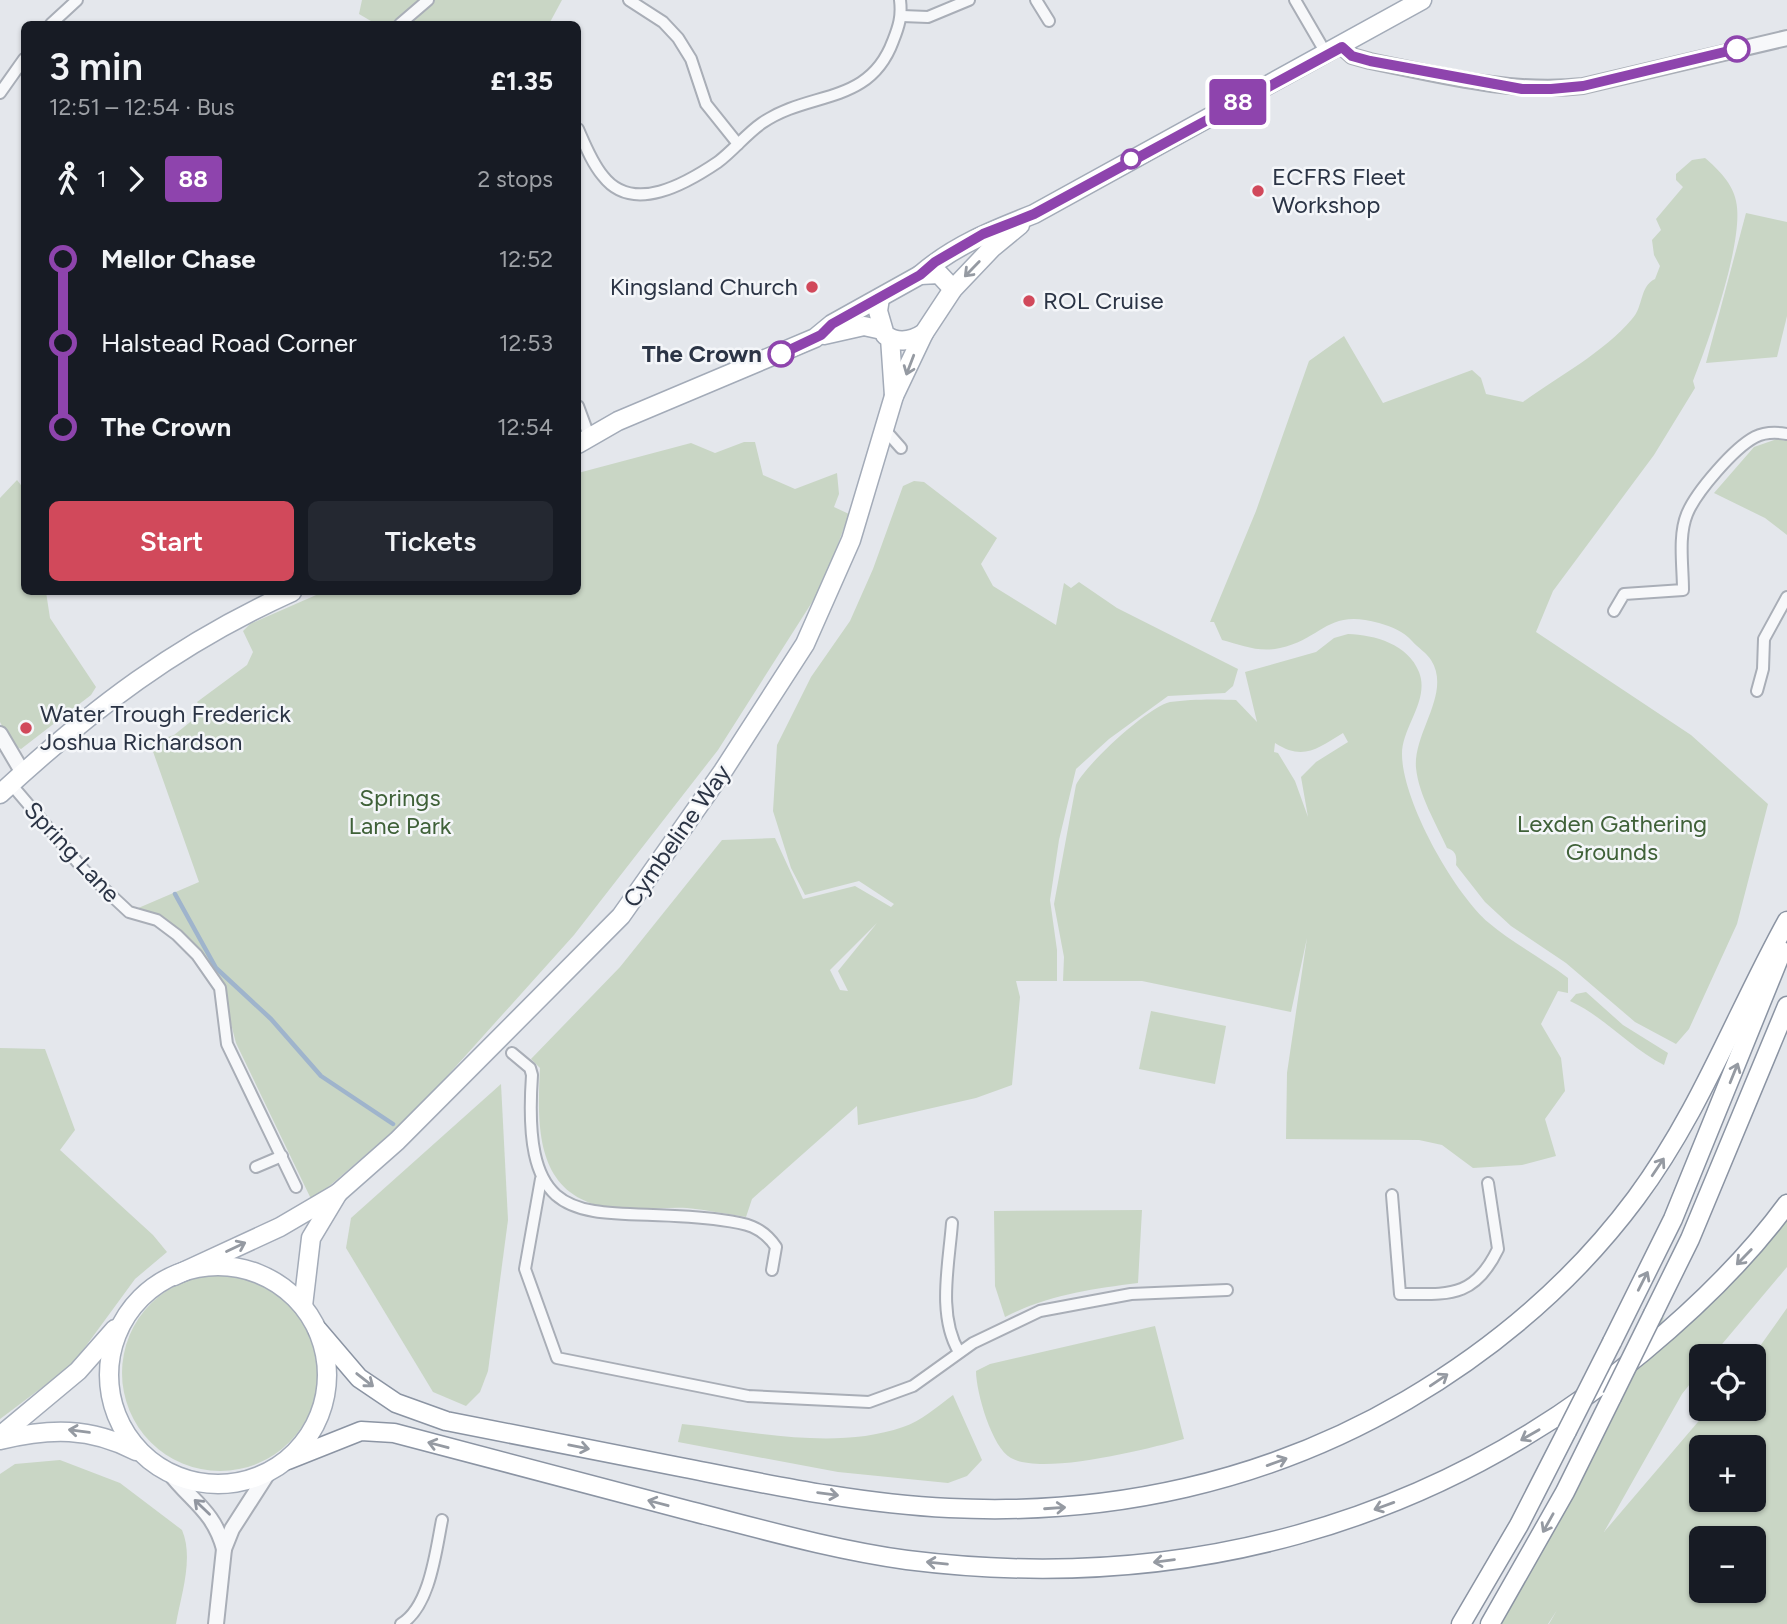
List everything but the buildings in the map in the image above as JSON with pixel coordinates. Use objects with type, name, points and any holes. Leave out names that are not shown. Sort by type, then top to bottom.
[{"type":"main road","points":[[821,335],[832,324],[920,275],[935,262],[983,234],[1034,214],[1334,51],[1422,0]]},
{"type":"main road","name":"Cymbeline Way","points":[[174,1276],[280,1227],[338,1193],[416,1123],[621,916],[723,771],[805,644],[851,540],[886,431],[894,397],[924,333],[953,289],[992,248],[1034,214]]},
{"type":"main road","points":[[920,275],[939,274],[953,289]]},
{"type":"main road","name":"Cymbeline Way","points":[[880,298],[878,311],[886,334],[894,397]]},
{"type":"main road","points":[[583,440],[821,335],[864,326],[909,341],[924,333]]},
{"type":"main road","points":[[11,784],[70,730],[134,681],[186,647],[286,595]]},
{"type":"main road","points":[[0,1438],[78,1371],[154,1287],[174,1276],[214,1266],[252,1271],[282,1287],[303,1306],[318,1331],[359,1378],[396,1403],[446,1421],[809,1491],[945,1508],[1032,1510],[1130,1500],[1229,1478],[1325,1442],[1425,1389],[1498,1338],[1574,1270],[1636,1198],[1679,1135],[1787,921]]},
{"type":"main road","points":[[1461,1624],[1519,1525],[1673,1219],[1781,955],[1787,931]]},
{"type":"main road","points":[[1490,1624],[1565,1492],[1695,1229],[1787,1006]]},
{"type":"main road","name":"Cymbeline Way","points":[[303,1306],[311,1238],[338,1193]]},
{"type":"main road","points":[[0,1438],[65,1429],[93,1433],[142,1454],[169,1472],[199,1483],[220,1485],[242,1482],[268,1473],[288,1460],[361,1431],[394,1433],[828,1545],[902,1559],[1023,1570],[1107,1567],[1227,1552],[1287,1538],[1400,1500],[1470,1468],[1544,1427],[1681,1320],[1752,1248],[1787,1205]]},
{"type":"main road","points":[[125,1319],[114,1344],[109,1384],[117,1417],[142,1454]]},
{"type":"main road","points":[[288,1460],[310,1435],[326,1395],[326,1354],[318,1331]]},
{"type":"street","points":[[54,21],[77,0]]},
{"type":"street","points":[[404,21],[428,0]]},
{"type":"street","points":[[629,0],[663,22],[678,38],[691,59],[706,104],[738,144]]},
{"type":"street","points":[[581,135],[604,178],[620,190],[643,196],[691,178],[763,123],[780,114],[843,94],[865,82],[887,56],[902,16],[900,0]]},
{"type":"street","points":[[902,16],[928,17],[969,0]]},
{"type":"street","points":[[1036,0],[1049,21]]},
{"type":"street","points":[[1295,0],[1334,51],[1383,64],[1522,89],[1583,86],[1787,38]]},
{"type":"street","points":[[0,93],[21,63]]},
{"type":"street","points":[[886,431],[901,448]]},
{"type":"street","points":[[1614,611],[1624,594],[1683,590],[1686,514],[1740,447],[1756,436],[1774,432],[1787,433]]},
{"type":"street","points":[[1757,691],[1763,670],[1764,639],[1787,597]]},
{"type":"street","points":[[0,734],[11,784]]},
{"type":"street","name":"Spring Lane","points":[[11,784],[84,870],[129,912],[157,920],[197,955],[220,988],[227,1044],[296,1187]]},
{"type":"street","points":[[512,1053],[530,1068],[532,1075],[529,1102],[531,1141],[541,1180],[525,1269],[557,1357],[748,1396],[841,1403],[869,1402],[892,1396],[913,1386],[959,1352],[1022,1317],[1068,1304],[1158,1291],[1227,1290]]},
{"type":"street","points":[[256,1167],[282,1156]]},
{"type":"street","points":[[541,1180],[568,1203],[594,1212],[695,1216],[748,1224],[761,1229],[776,1247],[772,1270]]},
{"type":"street","points":[[1392,1195],[1400,1294],[1455,1294],[1468,1287],[1498,1249],[1488,1183]]},
{"type":"street","points":[[952,1223],[947,1308],[950,1333],[959,1352]]},
{"type":"street","points":[[169,1472],[181,1489],[210,1515],[219,1528],[224,1549]]},
{"type":"street","points":[[216,1624],[224,1549],[232,1529],[268,1473]]},
{"type":"street","points":[[401,1624],[409,1619],[430,1581],[442,1520]]},
{"type":"green space","points":[[362,0],[562,0],[551,21],[371,21],[359,14]]},
{"type":"green space","name":"Lexden Gathering Grounds","points":[[1705,158],[1720,172],[1732,189],[1737,218],[1724,291],[1693,381],[1695,388],[1654,455],[1553,591],[1536,632],[1691,735],[1768,804],[1737,924],[1689,1029],[1676,1044],[1635,1022],[1566,963],[1511,926],[1485,902],[1456,865],[1455,854],[1447,848],[1424,799],[1418,778],[1417,754],[1437,686],[1436,673],[1429,657],[1409,638],[1379,623],[1348,619],[1327,626],[1295,643],[1265,650],[1222,640],[1214,622],[1210,622],[1256,511],[1309,361],[1344,336],[1383,403],[1472,370],[1481,378],[1486,394],[1523,402],[1608,343],[1636,314],[1646,287],[1655,279],[1660,266],[1654,255],[1652,240],[1661,230],[1656,219],[1683,187],[1676,180],[1676,174],[1692,160]]},
{"type":"green space","points":[[1746,213],[1787,222],[1787,316],[1777,357],[1706,363]]},
{"type":"green space","points":[[1777,439],[1787,441],[1787,535],[1765,518],[1714,493],[1754,447]]},
{"type":"green space","name":"Springs Lane Park","points":[[744,442],[755,442],[763,475],[795,489],[837,473],[839,494],[834,507],[849,514],[823,585],[718,750],[574,935],[413,1114],[312,1201],[236,1043],[223,993],[196,955],[186,954],[177,935],[129,912],[199,882],[150,743],[174,735],[204,711],[197,702],[247,665],[253,652],[243,631],[250,624],[316,595],[581,595],[581,472],[691,443],[715,453]]},
{"type":"green space","points":[[17,480],[21,485],[21,595],[46,595],[50,618],[96,687],[91,695],[21,749],[12,745],[0,722],[0,498]]},
{"type":"green space","points":[[914,481],[924,482],[997,538],[981,564],[993,586],[1056,625],[1064,583],[1071,588],[1079,582],[1117,608],[1238,669],[1233,686],[1225,693],[1168,696],[1109,739],[1076,769],[1059,840],[1050,900],[1057,950],[1057,981],[1016,981],[1020,997],[1012,1085],[976,1098],[858,1125],[857,1106],[752,1199],[746,1217],[687,1208],[611,1208],[586,1201],[567,1190],[554,1175],[546,1156],[539,1114],[540,1068],[531,1059],[620,967],[722,840],[775,838],[803,899],[855,886],[891,907],[894,904],[859,881],[805,895],[791,868],[773,811],[777,745],[811,677],[850,621],[873,569],[903,486]],"holes":[[[877,923],[838,971],[848,991],[840,990],[830,970]]]},
{"type":"green space","points":[[1348,634],[1379,639],[1399,648],[1414,662],[1419,672],[1421,693],[1406,734],[1402,754],[1404,774],[1411,796],[1432,845],[1461,891],[1489,923],[1568,978],[1568,993],[1558,991],[1541,1024],[1561,1058],[1565,1091],[1545,1119],[1556,1156],[1522,1165],[1473,1168],[1442,1145],[1419,1140],[1286,1139],[1287,1073],[1307,938],[1291,1012],[1142,981],[1063,981],[1064,957],[1054,904],[1076,785],[1082,776],[1104,751],[1133,725],[1170,702],[1236,700],[1257,722],[1245,672],[1316,652],[1334,638]],"holes":[[[1343,733],[1348,742],[1316,762],[1301,777],[1308,817],[1295,781],[1278,753],[1274,752],[1275,743],[1302,752],[1317,748]]]},
{"type":"green space","points":[[1586,992],[1623,1025],[1668,1053],[1664,1065],[1595,1015],[1570,1001],[1576,994]]},
{"type":"green space","points":[[1151,1011],[1226,1026],[1215,1084],[1139,1069]]},
{"type":"green space","points":[[0,1048],[45,1049],[75,1130],[60,1150],[153,1235],[167,1252],[135,1279],[72,1365],[0,1419]]},
{"type":"green space","points":[[501,1084],[508,1220],[488,1371],[480,1392],[466,1406],[433,1392],[346,1248],[351,1218]]},
{"type":"green space","points":[[1787,1207],[1787,1267],[1722,1344],[1689,1344],[1689,1385],[1604,1532],[1699,1421],[1766,1421],[1766,1344],[1762,1344],[1787,1308],[1787,1624],[1549,1624],[1557,1610],[1548,1624],[1499,1624],[1662,1319],[1665,1316],[1643,1359]]},
{"type":"green space","points":[[1142,1210],[1138,1283],[1054,1298],[1005,1317],[995,1286],[994,1211]]},
{"type":"green space","points":[[220,1275],[257,1283],[289,1304],[310,1336],[318,1373],[310,1410],[289,1442],[257,1463],[220,1471],[183,1463],[151,1442],[130,1410],[122,1373],[130,1336],[151,1304],[183,1283]]},
{"type":"green space","points":[[1155,1326],[1184,1439],[1070,1463],[1026,1463],[1011,1458],[1004,1452],[986,1419],[976,1371],[990,1364]]},
{"type":"green space","points":[[953,1395],[982,1460],[967,1476],[948,1483],[838,1472],[678,1442],[682,1424],[793,1437],[849,1438],[877,1434],[916,1421]]},
{"type":"green space","points":[[60,1460],[120,1483],[182,1530],[187,1564],[176,1624],[0,1624],[0,1474],[15,1464]]},
{"type":"waterway","points":[[175,894],[216,968],[271,1019],[321,1076],[393,1124]]},
{"type":"bus line","name":"88","points":[[781,354],[821,335],[832,324],[920,275],[935,262],[983,234],[1034,214],[1140,154],[1342,47],[1352,56],[1370,61],[1522,89],[1583,86],[1737,49]]},
{"type":"place","name":"ECFRS Fleet Workshop","points":[[1258,191]]},
{"type":"place","name":"Kingsland Church","points":[[812,287]]},
{"type":"place","name":"ROL Cruise","points":[[1029,301]]},
{"type":"place","name":"The Crown","points":[[781,354]]},
{"type":"place","name":"Water Trough Frederick Joshua Richardson","points":[[26,728]]}]
